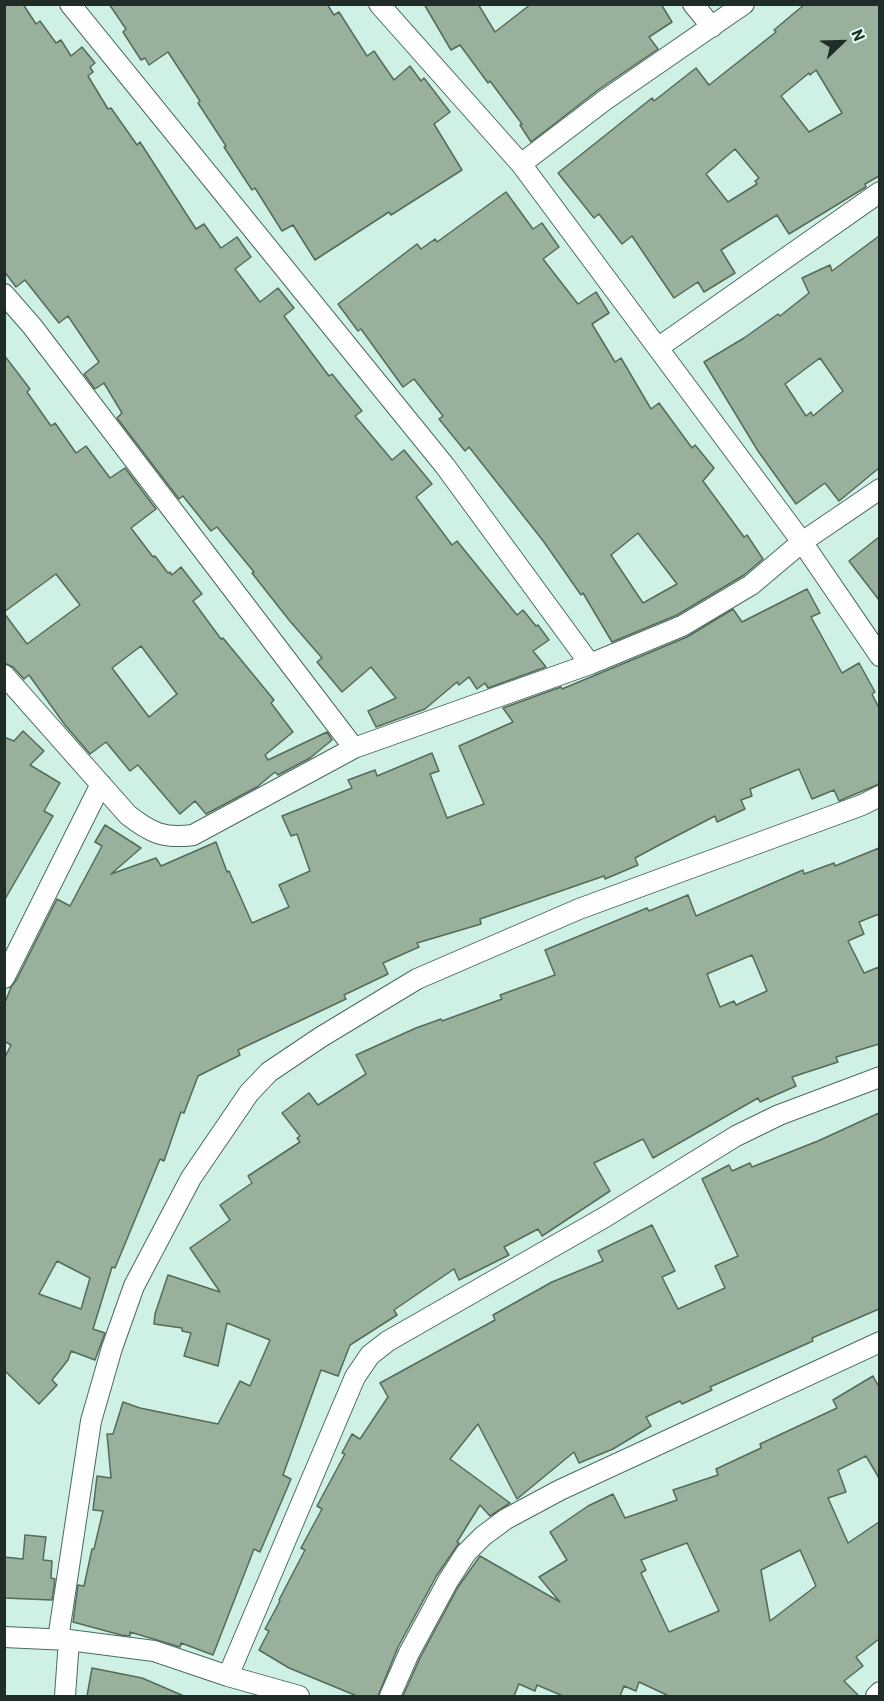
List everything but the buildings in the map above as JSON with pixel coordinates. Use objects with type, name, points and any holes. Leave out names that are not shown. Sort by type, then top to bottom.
[{"type":"street","points":[[70,4],[445,466],[591,664]]},
{"type":"street","points":[[379,4],[521,164],[802,542],[879,656]]},
{"type":"street","points":[[693,4],[712,27]]},
{"type":"street","points":[[521,164],[605,100],[744,4]]},
{"type":"street","points":[[659,347],[879,192]]},
{"type":"street","points":[[4,294],[39,335],[354,748]]},
{"type":"street","points":[[4,675],[128,815],[145,828],[160,835],[179,837],[193,835],[354,748],[591,664],[682,626],[752,585],[802,542],[879,489]]},
{"type":"street","points":[[4,978],[101,784]]},
{"type":"street","points":[[65,1696],[64,1640],[91,1421],[112,1348],[134,1286],[191,1178],[249,1093],[268,1072],[417,979],[579,909],[862,805],[879,796]]},
{"type":"street","points":[[228,1676],[355,1377],[370,1355],[388,1341],[605,1217],[736,1136],[779,1115],[879,1077]]},
{"type":"street","points":[[390,1696],[409,1653],[448,1581],[466,1553],[498,1525],[560,1490],[879,1342]]},
{"type":"street","points":[[4,1637],[64,1640],[154,1651],[228,1676],[299,1696]]},
{"type":"street","points":[[876,1696],[879,1692]]}]
